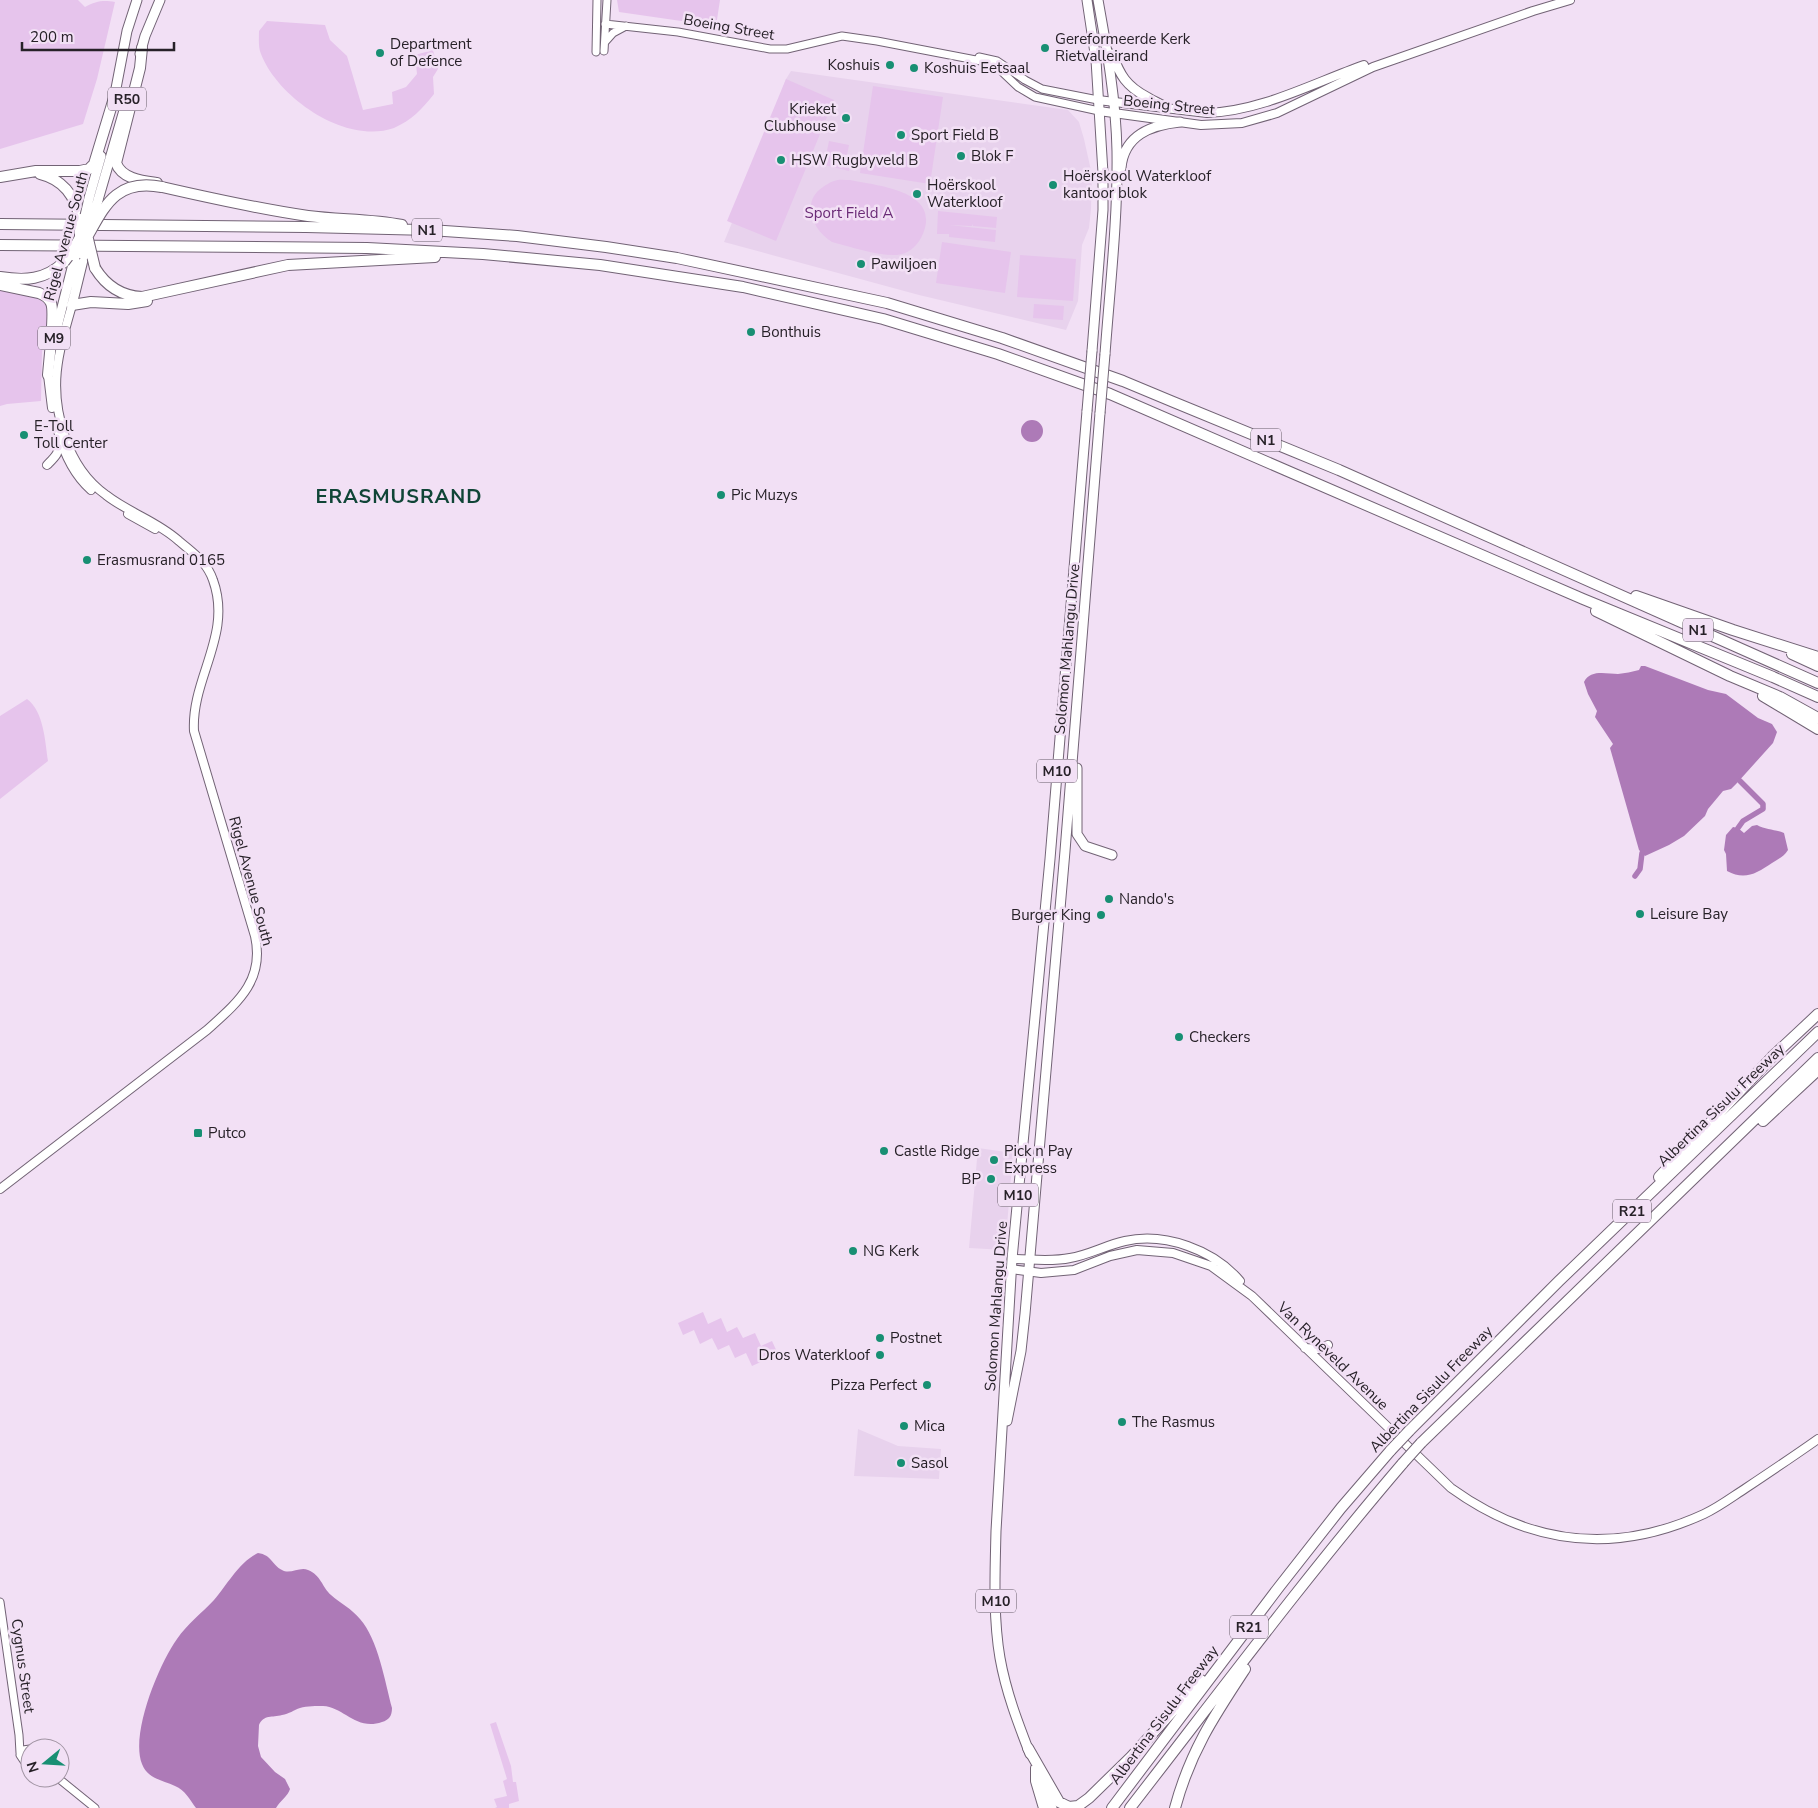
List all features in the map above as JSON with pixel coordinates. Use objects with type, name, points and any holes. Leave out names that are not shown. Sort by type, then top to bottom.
[{"type":"highway","points":[[142,48],[140,68],[117,156],[117,166],[126,176],[201,196]]},
{"type":"highway","points":[[0,178],[24,171],[53,170],[74,172],[89,169],[94,164],[114,98]]},
{"type":"highway","points":[[0,178],[39,173],[56,179],[71,194],[86,219],[82,246],[95,268],[108,285],[117,291],[133,297],[159,294],[306,262],[483,254]]},
{"type":"highway","points":[[0,278],[17,280],[49,274],[64,262],[71,253],[82,246],[100,212],[112,199],[137,186],[162,187],[310,216],[388,222],[430,230]]},
{"type":"highway","name":"N1","points":[[0,224],[430,230],[517,236],[678,258],[887,302],[1002,338],[1123,381],[1339,470],[1818,683]]},
{"type":"highway","name":"N1","points":[[0,245],[367,248],[483,254],[600,265],[743,287],[883,319],[998,354],[1110,394],[1583,599],[1818,697]]},
{"type":"highway","points":[[67,303],[140,304],[215,281]]},
{"type":"highway","points":[[0,285],[39,293],[51,302],[53,314],[48,375]]},
{"type":"highway","points":[[1465,547],[1818,718]]},
{"type":"highway","points":[[1577,576],[1818,657]]},
{"type":"highway","points":[[1734,630],[1818,666]]},
{"type":"highway","points":[[1730,676],[1818,729]]},
{"type":"highway","points":[[1559,1281],[1818,1006]]},
{"type":"highway","points":[[1772,1056],[1818,1014]]},
{"type":"highway","name":"Albertina Sisulu Freeway","points":[[1112,1808],[1279,1587],[1341,1508],[1391,1450],[1559,1281],[1818,1032]]},
{"type":"highway","name":"Albertina Sisulu Freeway","points":[[1130,1808],[1291,1599],[1404,1462],[1570,1297],[1818,1058]]},
{"type":"highway","points":[[1570,1297],[1818,1071]]},
{"type":"highway","points":[[1028,1748],[1059,1802],[1069,1807],[1078,1806],[1083,1803],[1118,1770],[1185,1700],[1279,1587]]},
{"type":"highway","points":[[1175,1808],[1189,1766],[1208,1725],[1291,1599]]},
{"type":"highway","points":[[1108,1808],[1152,1750],[1168,1736]]},
{"type":"highway","points":[[1036,1768],[1036,1781],[1044,1808]]},
{"type":"main road","name":"Rigel Avenue South","points":[[94,199],[127,31],[137,0]]},
{"type":"main road","name":"Rigel Avenue South","points":[[86,219],[142,48],[160,0]]},
{"type":"main road","name":"Solomon Mahlangu Drive","points":[[1052,1808],[1016,1719],[1007,1689],[997,1638],[995,1574],[1004,1377],[1012,1259],[1050,859],[1103,210],[1103,173],[1096,60],[1087,0]]},
{"type":"main road","name":"Solomon Mahlangu Drive","points":[[1002,1448],[1021,1351],[1079,678],[1107,310],[1116,217],[1117,151],[1115,113],[1106,43],[1098,0]]},
{"type":"main road","name":"Boeing Street","points":[[1098,100],[1207,113],[1246,108],[1553,0]]},
{"type":"main road","name":"Boeing Street","points":[[1099,111],[1201,125],[1242,123],[1277,114],[1374,66],[1533,10],[1570,0]]},
{"type":"main road","points":[[1106,43],[1114,56],[1117,68],[1126,82],[1138,92],[1165,107]]},
{"type":"main road","points":[[1116,217],[1121,163],[1130,144],[1140,134],[1151,128],[1162,124],[1180,122]]},
{"type":"main road","name":"Rigel Avenue South","points":[[0,1189],[207,1030],[239,1001],[251,982],[256,967],[255,936],[194,732],[196,701],[219,626],[219,606],[213,579],[197,555],[164,528],[102,492],[90,482],[75,462],[59,418],[55,391],[58,357],[67,303],[82,246]]},
{"type":"main road","name":"Rigel Avenue South","points":[[67,303],[55,335],[48,375],[54,416],[62,447],[76,474],[86,486],[125,512],[180,541]]},
{"type":"main road","points":[[47,465],[57,456],[59,451],[54,416]]},
{"type":"main road","points":[[1079,678],[1077,834],[1085,846],[1112,855]]},
{"type":"main road","name":"Van Ryneveld Avenue","points":[[1012,1259],[1051,1260],[1072,1258],[1104,1246],[1135,1239],[1152,1239],[1185,1245],[1215,1260],[1237,1278],[1252,1296],[1451,1488],[1471,1502],[1508,1522],[1540,1533],[1599,1540],[1625,1538],[1658,1531],[1706,1513],[1818,1439]]},
{"type":"main road","name":"Van Ryneveld Avenue","points":[[1012,1269],[1028,1272],[1059,1272],[1074,1270],[1118,1253],[1136,1250],[1173,1253],[1211,1266],[1252,1296]]},
{"type":"main road","points":[[1305,1348],[1319,1349],[1328,1345]]},
{"type":"street","points":[[598,0],[601,17],[605,24]]},
{"type":"street","points":[[598,0],[600,51]]},
{"type":"street","points":[[605,42],[606,3]]},
{"type":"street","points":[[606,3],[615,25]]},
{"type":"street","points":[[600,51],[602,30],[605,24]]},
{"type":"street","name":"Boeing Street","points":[[605,24],[678,32],[770,49],[787,49],[842,36],[921,46],[987,58],[1004,65],[1042,89],[1098,100]]},
{"type":"street","points":[[600,51],[613,33],[627,26]]},
{"type":"street","name":"Boeing Street","points":[[877,41],[982,61],[999,70],[1018,87],[1035,97],[1099,111]]},
{"type":"street","name":"Cygnus Street","points":[[0,1602],[20,1738]]},
{"type":"street","points":[[70,1788],[95,1808]]},
{"type":"shaded area","name":"Hoërskool Waterkloof","points":[[791,71],[1068,110],[1079,122],[1092,175],[1089,228],[1082,245],[1078,301],[1066,330],[919,295],[724,242],[750,179],[786,79]]},
{"type":"shaded area","points":[[1032,420],[1040,423],[1043,431],[1040,439],[1032,442],[1024,439],[1021,431],[1024,423]]},
{"type":"shaded area","points":[[1641,666],[1708,690],[1726,694],[1758,718],[1772,724],[1777,732],[1773,743],[1731,789],[1723,791],[1708,809],[1705,816],[1684,836],[1645,856],[1639,850],[1610,748],[1613,744],[1595,717],[1597,711],[1584,682],[1590,675],[1626,673],[1639,670]]},
{"type":"shaded area","points":[[1757,825],[1784,833],[1788,850],[1781,858],[1751,874],[1745,876],[1727,871],[1724,850],[1726,835],[1733,827],[1738,828],[1744,833],[1752,826]]},
{"type":"shaded area","points":[[978,1148],[1013,1153],[1005,1250],[969,1248]]},
{"type":"shaded area","points":[[858,1429],[898,1446],[941,1449],[939,1479],[854,1476]]},
{"type":"shaded area","points":[[258,1553],[269,1558],[285,1571],[305,1569],[312,1572],[319,1578],[331,1595],[360,1619],[372,1638],[376,1649],[392,1708],[391,1713],[387,1720],[373,1724],[357,1721],[330,1707],[312,1706],[263,1719],[259,1725],[258,1746],[261,1757],[275,1772],[285,1779],[290,1789],[288,1794],[276,1808],[196,1808],[182,1790],[152,1776],[142,1764],[139,1751],[143,1718],[162,1665],[177,1639],[190,1623],[214,1600],[239,1568]]},
{"type":"green space","points":[[0,0],[78,0],[85,7],[93,3],[115,2],[97,79],[83,124],[0,149]]},
{"type":"green space","points":[[617,0],[720,0],[716,26],[619,12]]},
{"type":"green space","points":[[267,21],[325,25],[330,40],[347,56],[363,110],[393,104],[392,92],[406,87],[417,74],[415,55],[433,50],[438,69],[433,77],[434,94],[416,114],[394,128],[375,132],[355,130],[335,124],[316,114],[298,101],[282,87],[270,71],[259,48],[259,31]]},
{"type":"green space","name":"HSW Rugbyveld B","points":[[786,79],[834,100],[776,241],[727,221]]},
{"type":"green space","name":"Sport Field B","points":[[873,86],[943,97],[930,184],[860,173]]},
{"type":"green space","points":[[829,141],[849,145],[846,160],[851,162],[849,171],[824,165]]},
{"type":"green space","name":"Sport Field A","points":[[837,180],[850,180],[892,189],[917,201],[924,210],[926,222],[921,238],[914,247],[908,252],[897,255],[881,254],[832,242],[819,231],[812,216],[811,208],[812,200],[816,193]]},
{"type":"green space","points":[[938,211],[997,217],[996,228],[973,226],[973,224],[972,226],[949,225],[996,230],[995,242],[949,237],[949,234],[937,234]]},
{"type":"green space","points":[[942,242],[1011,252],[1005,293],[936,283]]},
{"type":"green space","points":[[1020,255],[1076,259],[1073,301],[1017,297]]},
{"type":"green space","points":[[0,288],[41,300],[47,307],[48,315],[42,352],[41,401],[0,406]]},
{"type":"green space","points":[[1034,304],[1064,306],[1063,320],[1033,318]]},
{"type":"green space","points":[[27,699],[37,711],[40,719],[45,736],[48,761],[0,799],[0,716]]},
{"type":"green space","points":[[703,1312],[708,1324],[721,1318],[727,1332],[737,1327],[743,1338],[755,1333],[761,1346],[772,1341],[778,1354],[752,1366],[746,1353],[735,1358],[729,1345],[718,1350],[712,1338],[700,1344],[694,1330],[683,1335],[678,1323]]},
{"type":"green space","points":[[496,1722],[511,1766],[513,1782],[516,1782],[519,1801],[509,1804],[509,1808],[495,1808],[497,1807],[494,1799],[507,1796],[503,1781],[507,1779],[490,1724]]},
{"type":"waterway","points":[[1738,828],[1743,821],[1763,809],[1763,804],[1740,781]]},
{"type":"waterway","points":[[1635,876],[1640,869],[1642,853]]},
{"type":"place","name":"Gereformeerde Kerk Rietvalleirand","points":[[1045,48]]},
{"type":"place","name":"Department of Defence","points":[[380,53]]},
{"type":"place","name":"Koshuis","points":[[890,65]]},
{"type":"place","name":"Koshuis Eetsaal","points":[[914,68]]},
{"type":"place","name":"Krieket Clubhouse","points":[[846,118]]},
{"type":"place","name":"Sport Field B","points":[[901,135]]},
{"type":"place","name":"Blok F","points":[[961,156]]},
{"type":"place","name":"HSW Rugbyveld B","points":[[781,160]]},
{"type":"place","name":"Hoërskool Waterkloof kantoor blok","points":[[1053,185]]},
{"type":"place","name":"Hoërskool Waterkloof","points":[[917,194]]},
{"type":"place","name":"Pawiljoen","points":[[861,264]]},
{"type":"place","name":"Bonthuis","points":[[751,332]]},
{"type":"place","name":"E-Toll Toll Center","points":[[24,435]]},
{"type":"place","name":"Pic Muzys","points":[[721,495]]},
{"type":"place","name":"Erasmusrand 0165","points":[[87,560]]},
{"type":"place","name":"Nando's","points":[[1109,899]]},
{"type":"place","name":"Leisure Bay","points":[[1640,914]]},
{"type":"place","name":"Burger King","points":[[1101,915]]},
{"type":"place","name":"Checkers","points":[[1179,1037]]},
{"type":"place","name":"Putco","points":[[198,1133]]},
{"type":"place","name":"Castle Ridge","points":[[884,1151]]},
{"type":"place","name":"Pick n Pay Express","points":[[994,1160]]},
{"type":"place","name":"BP","points":[[991,1179]]},
{"type":"place","name":"NG Kerk","points":[[853,1251]]},
{"type":"place","name":"Postnet","points":[[880,1338]]},
{"type":"place","name":"Dros Waterkloof","points":[[880,1355]]},
{"type":"place","name":"Pizza Perfect","points":[[927,1385]]},
{"type":"place","name":"The Rasmus","points":[[1122,1422]]},
{"type":"place","name":"Mica","points":[[904,1426]]},
{"type":"place","name":"Sasol","points":[[901,1463]]},
{"type":"district","name":"ERASMUSRAND","points":[[399,496]]}]
